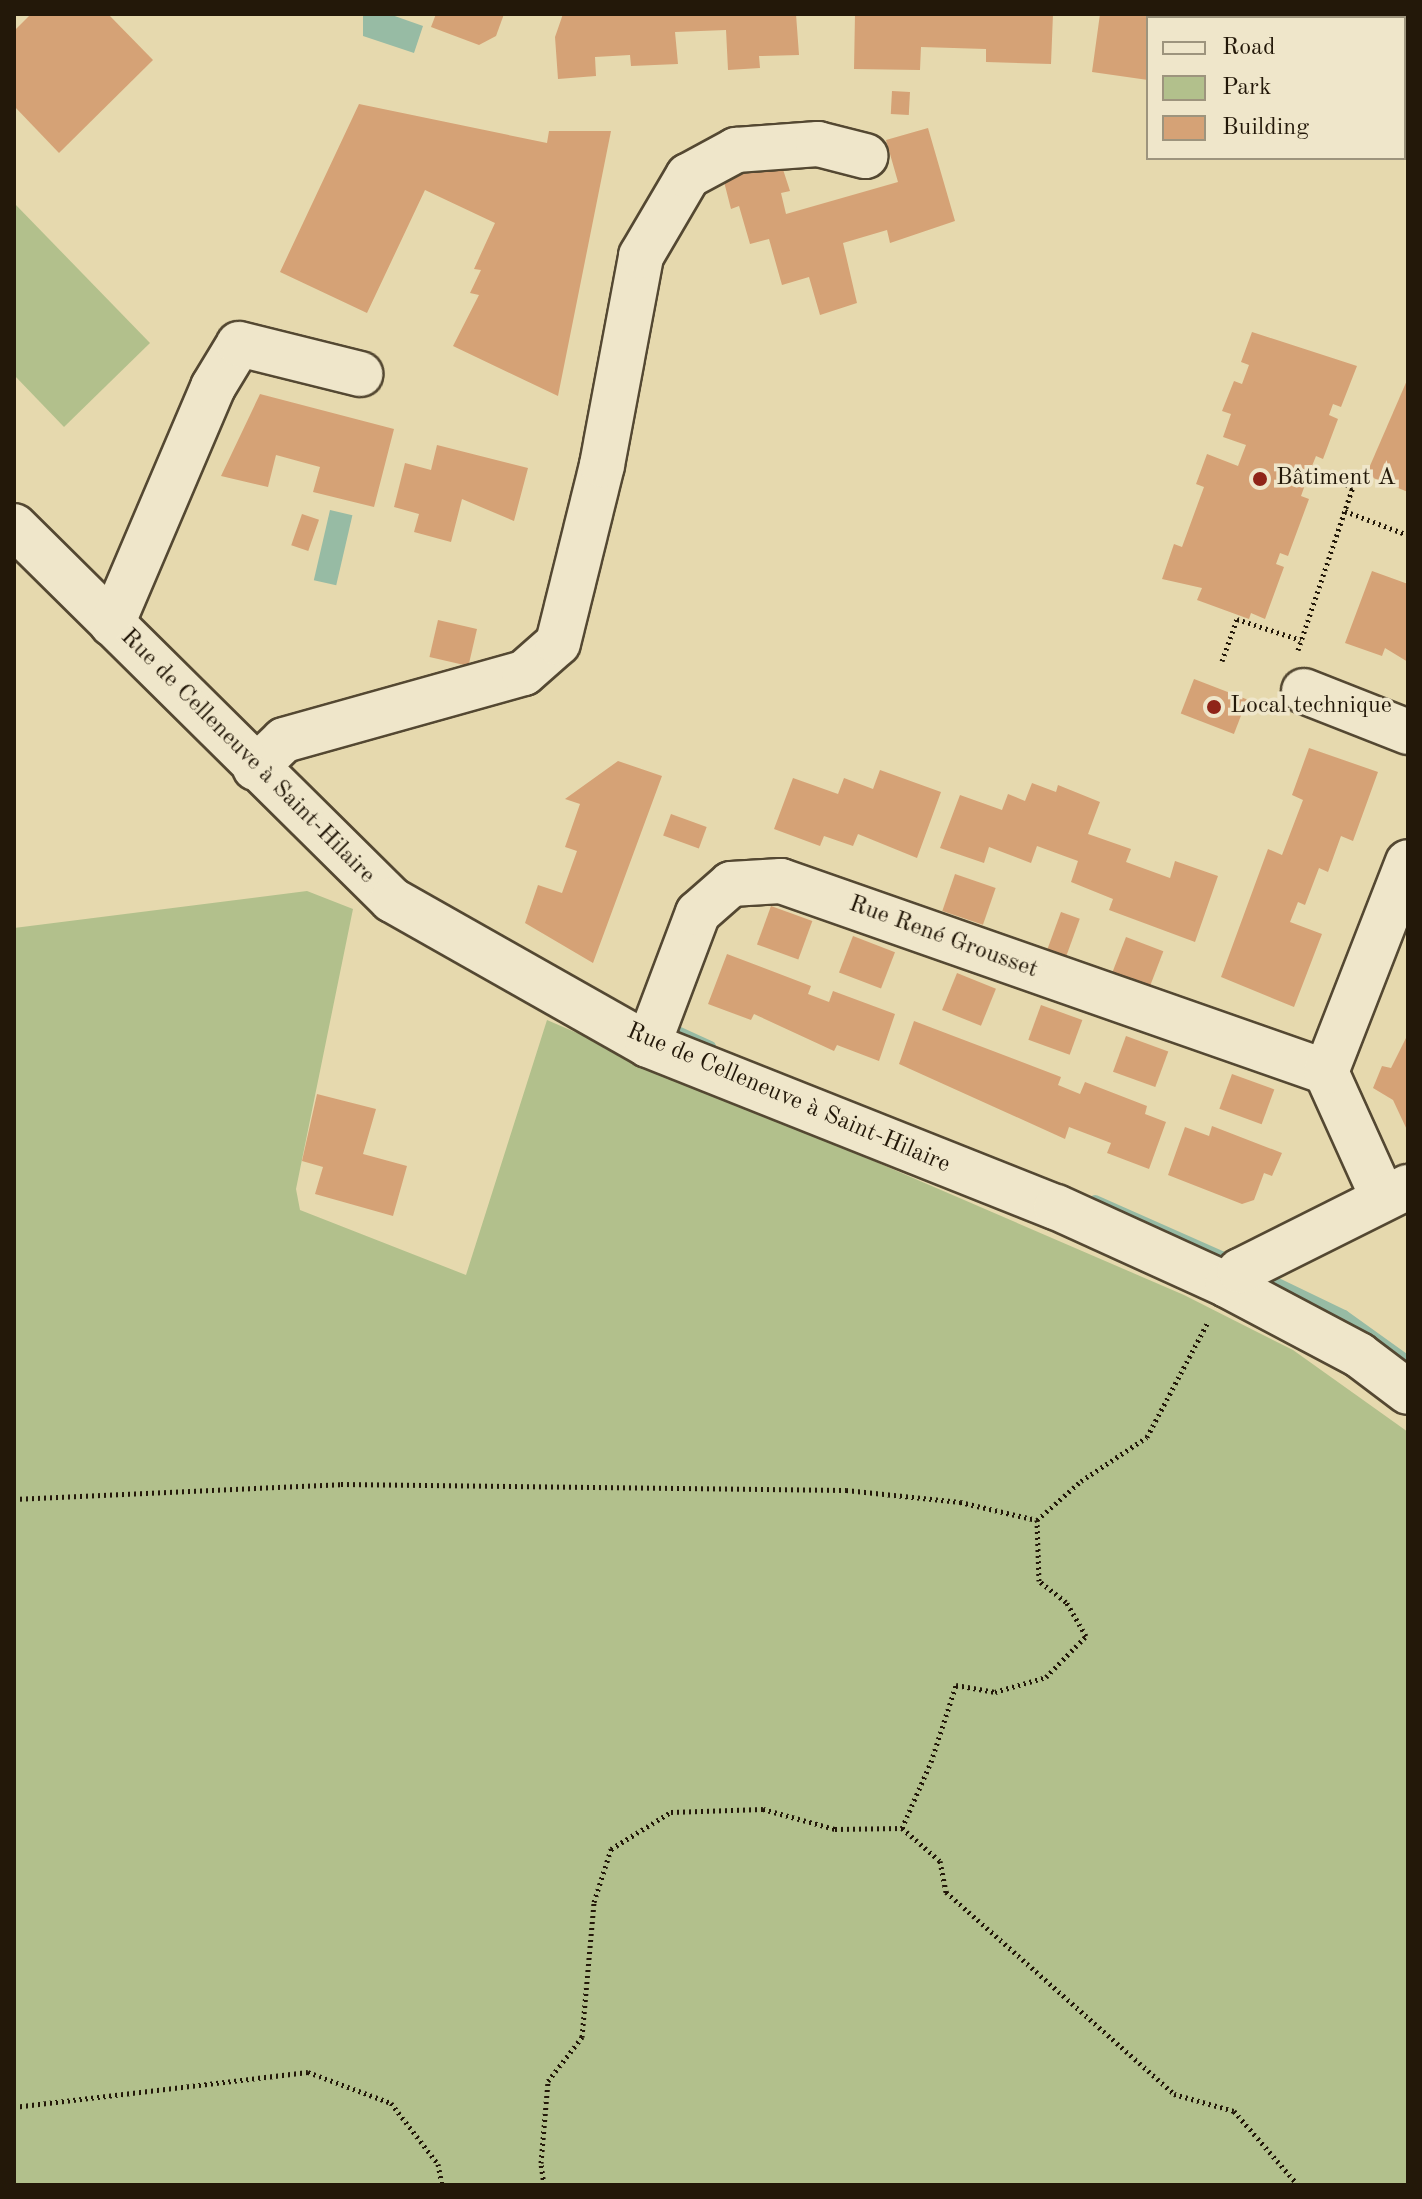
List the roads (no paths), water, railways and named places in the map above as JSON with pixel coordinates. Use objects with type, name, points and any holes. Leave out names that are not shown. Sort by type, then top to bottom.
[{"type":"street","points":[[255,768],[284,740],[524,673],[558,643],[602,465],[641,256],[688,176],[736,150],[818,144],[865,156]]},
{"type":"street","points":[[112,624],[213,387],[239,344],[360,374]]},
{"type":"street","name":"Rue de Celleneuve à Saint-Hilaire","points":[[14,526],[255,768],[392,900],[648,1045],[1056,1207],[1227,1285],[1359,1355],[1408,1392]]},
{"type":"street","points":[[1300,672],[1408,732]]},
{"type":"street","points":[[1227,1285],[1240,1271],[1395,1193],[1326,1072],[1408,862]]},
{"type":"street","name":"Rue René Grousset","points":[[648,1045],[698,913],[731,884],[781,881],[1326,1072]]},
{"type":"waterway","points":[[662,1025],[710,1047]]},
{"type":"waterway","points":[[1095,1201],[1235,1263]]},
{"type":"waterway","points":[[1259,1275],[1344,1316],[1408,1362]]},
{"type":"place","name":"Bâtiment A","points":[[1260,479]]},
{"type":"place","name":"Local technique","points":[[1214,707]]}]
